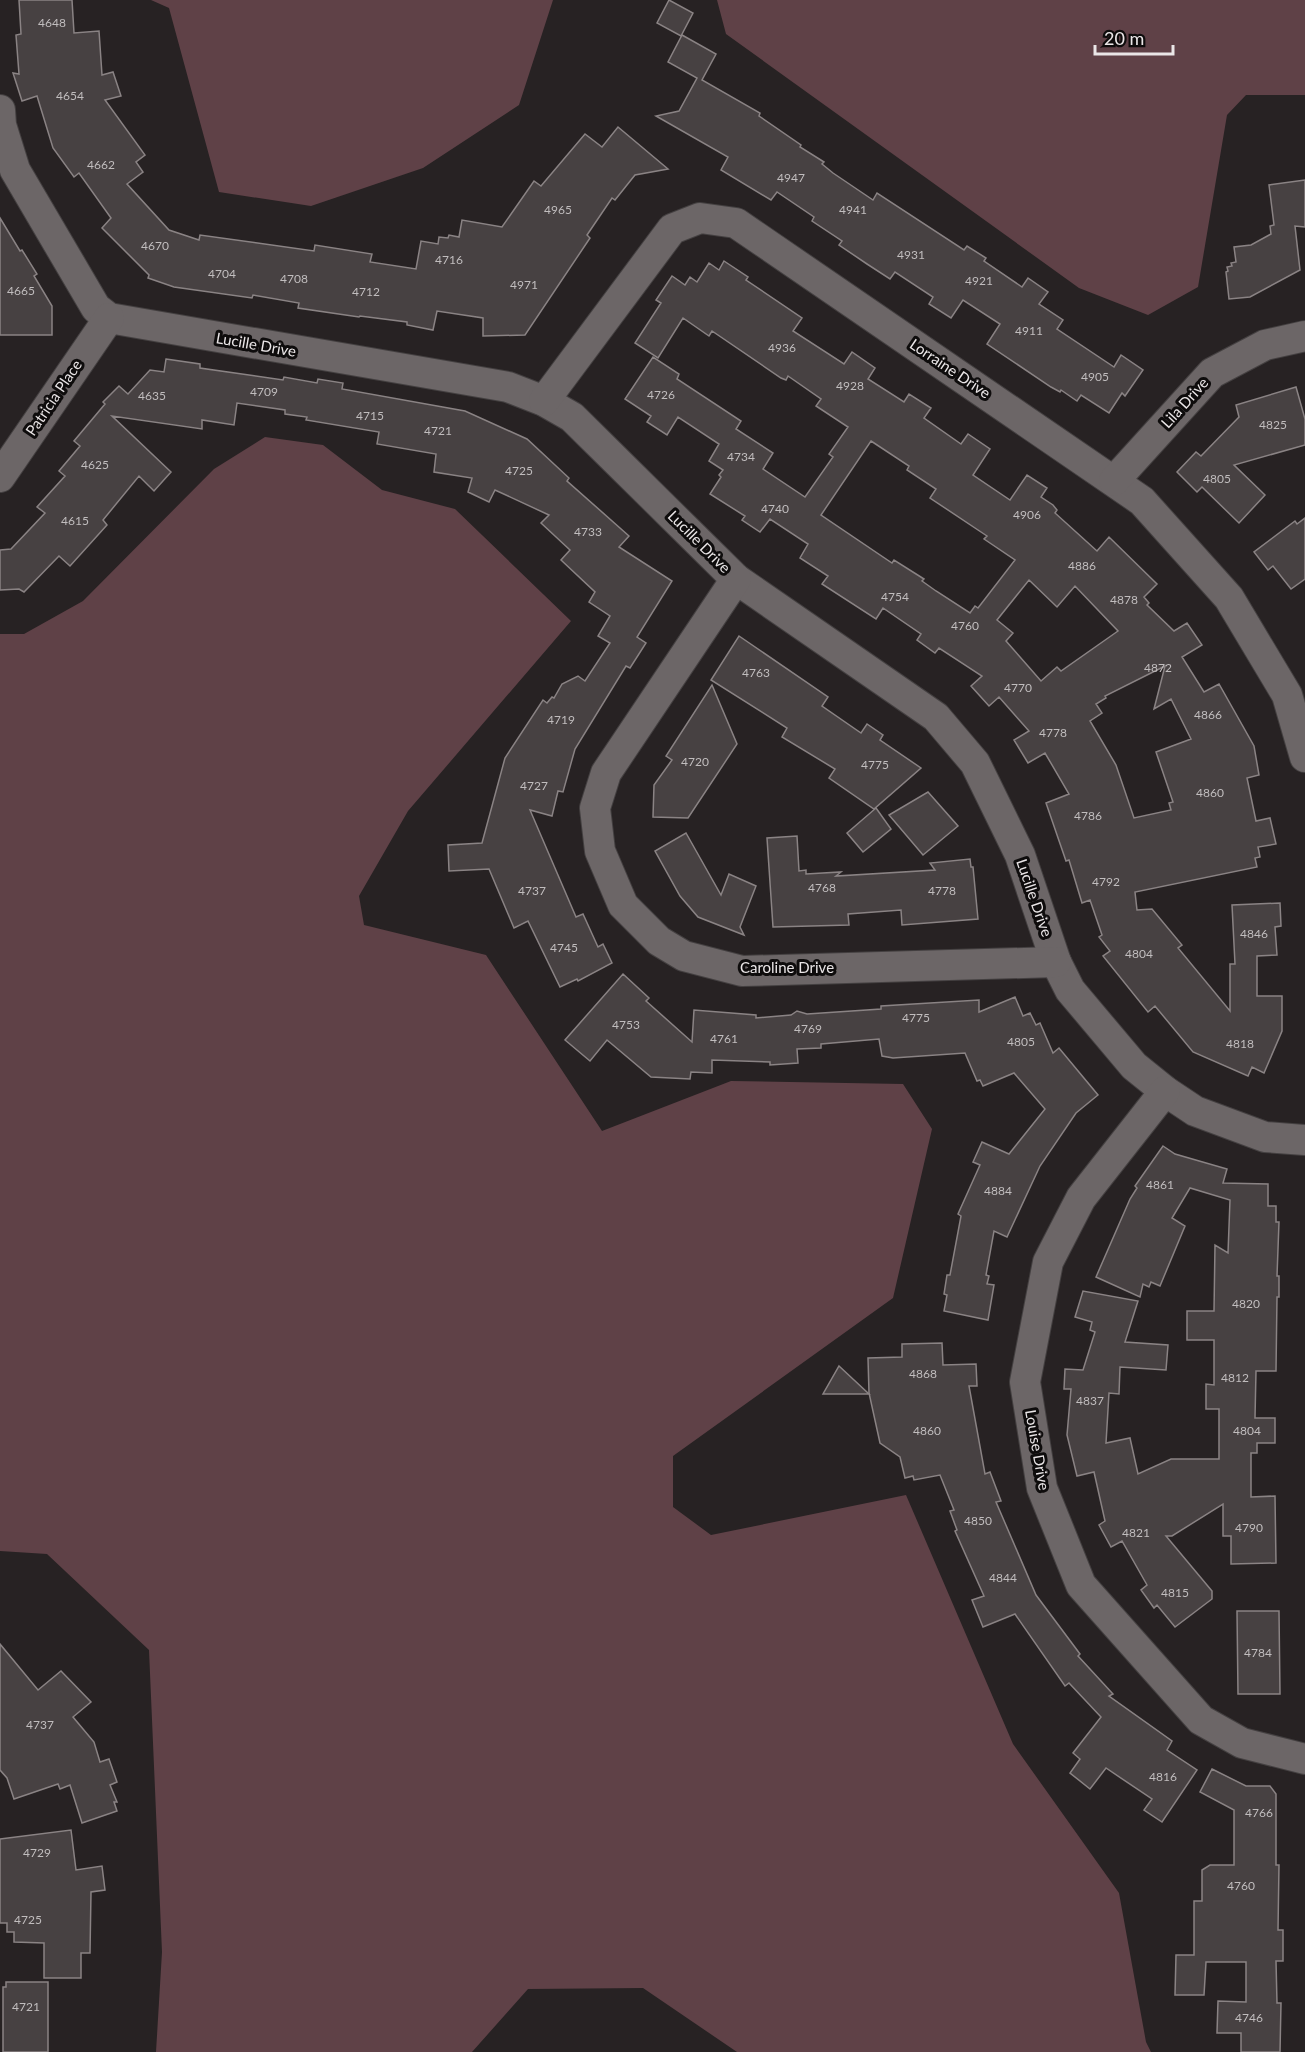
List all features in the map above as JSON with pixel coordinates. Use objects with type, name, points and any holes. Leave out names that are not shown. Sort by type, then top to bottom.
[{"type":"street","points":[[0,120],[15,170],[96,308],[109,318]]},
{"type":"street","name":"Lorraine Drive","points":[[544,401],[672,229],[700,218],[736,223],[1142,501],[1228,598],[1287,695],[1305,757]]},
{"type":"street","name":"Lucille Drive","points":[[109,318],[508,387],[544,401],[572,417],[736,579],[936,717],[953,735],[975,763],[1020,855],[1056,962],[1070,990],[1134,1066],[1195,1111],[1265,1137],[1305,1140]]},
{"type":"street","name":"Patricia Place","points":[[0,477],[109,318]]},
{"type":"street","name":"Lila Drive","points":[[1114,481],[1212,373],[1265,345],[1305,336]]},
{"type":"street","name":"Caroline Drive","points":[[736,579],[606,773],[595,808],[596,819],[600,851],[622,905],[659,941],[684,956],[742,971],[1056,962]]},
{"type":"street","name":"Louise Drive","points":[[1165,1091],[1081,1198],[1048,1262],[1025,1382],[1042,1488],[1081,1585],[1201,1720],[1242,1743],[1305,1758]]},
{"type":"shaded area","points":[[151,0],[553,0],[519,105],[423,168],[311,206],[219,192],[169,8]]},
{"type":"shaded area","points":[[717,0],[1305,0],[1305,95],[1246,95],[1227,115],[1198,287],[1148,315],[1079,288],[726,34]]},
{"type":"shaded area","points":[[265,437],[323,445],[382,490],[455,509],[571,621],[408,811],[359,896],[364,925],[486,955],[602,1131],[731,1081],[903,1084],[932,1129],[893,1298],[673,1456],[673,1507],[711,1535],[906,1495],[1013,1744],[1119,1893],[1146,2042],[1151,2052],[737,2052],[643,1988],[528,1989],[472,2052],[156,2052],[162,1952],[149,1650],[47,1554],[0,1551],[0,634],[24,634],[83,601],[214,469]]},
{"type":"building","points":[[19,0],[72,0],[74,33],[99,31],[102,75],[113,72],[121,96],[105,100],[145,155],[136,162],[143,172],[127,184],[169,230],[199,240],[200,235],[314,251],[315,245],[372,254],[370,262],[416,269],[421,241],[438,244],[439,237],[448,238],[449,235],[459,237],[462,220],[502,227],[534,181],[541,186],[585,134],[602,147],[618,127],[668,169],[635,175],[615,200],[612,198],[587,235],[590,238],[525,335],[483,336],[483,318],[437,311],[433,330],[407,325],[407,322],[298,308],[299,303],[253,295],[252,298],[174,287],[148,278],[149,275],[102,228],[111,218],[79,173],[74,177],[53,148],[37,96],[22,101],[13,73],[19,74],[16,35],[21,34]]},
{"type":"building","points":[[669,0],[693,13],[681,36],[657,23]]},
{"type":"building","points":[[682,35],[716,54],[702,80],[760,113],[759,116],[824,162],[822,164],[833,173],[873,200],[877,193],[964,250],[967,246],[986,258],[984,261],[1022,287],[1028,278],[1048,292],[1039,304],[1063,320],[1057,329],[1114,367],[1121,355],[1143,370],[1125,396],[1122,393],[1109,413],[1081,395],[1077,401],[1061,390],[1060,392],[1051,387],[987,344],[1000,324],[963,300],[951,318],[929,304],[933,297],[895,272],[890,279],[839,245],[842,241],[812,221],[814,217],[777,192],[771,200],[721,170],[728,157],[656,116],[679,111],[697,78],[668,62]]},
{"type":"building","points":[[1305,180],[1305,227],[1295,226],[1300,270],[1250,297],[1229,299],[1226,272],[1227,267],[1232,266],[1231,263],[1236,262],[1234,247],[1251,245],[1271,234],[1270,226],[1274,225],[1269,185]]},
{"type":"building","points":[[0,218],[37,274],[34,276],[52,306],[52,335],[0,335]]},
{"type":"building","points":[[724,261],[748,277],[746,280],[802,318],[793,331],[844,364],[852,352],[875,368],[868,379],[904,402],[909,394],[931,408],[924,418],[961,444],[968,434],[990,449],[973,475],[1010,500],[1027,475],[1047,488],[1041,497],[1053,505],[1057,510],[1055,513],[1097,551],[1109,537],[1157,584],[1144,597],[1149,603],[1147,605],[1174,631],[1187,623],[1202,645],[1182,657],[1204,692],[1219,684],[1254,746],[1259,775],[1247,778],[1256,821],[1270,818],[1276,844],[1258,847],[1260,857],[1255,858],[1257,867],[1135,892],[1137,910],[1152,909],[1182,945],[1178,948],[1230,1011],[1230,964],[1235,964],[1232,905],[1280,903],[1281,926],[1275,927],[1277,955],[1257,956],[1257,996],[1282,996],[1282,1031],[1264,1073],[1252,1067],[1248,1076],[1193,1052],[1155,1006],[1148,1012],[1103,956],[1110,951],[1099,937],[1102,935],[1090,900],[1082,903],[1069,860],[1066,861],[1046,803],[1069,794],[1045,753],[1028,763],[1014,740],[1029,731],[999,697],[989,706],[971,686],[982,676],[939,648],[935,653],[917,640],[921,634],[883,608],[876,619],[822,584],[828,576],[800,558],[808,544],[770,519],[760,532],[742,520],[745,516],[710,494],[723,470],[709,461],[719,444],[678,417],[667,435],[647,422],[651,416],[625,399],[653,357],[679,374],[677,379],[741,421],[736,429],[773,453],[763,469],[805,497],[833,457],[829,454],[848,427],[816,406],[821,399],[788,376],[786,380],[781,378],[712,331],[709,336],[683,318],[658,358],[635,343],[661,303],[656,300],[672,276],[685,285],[690,277],[697,282],[709,263],[719,270]],"holes":[[[871,441],[909,466],[907,470],[936,489],[930,498],[987,536],[984,539],[1015,560],[978,608],[975,606],[970,613],[922,581],[924,579],[894,560],[892,563],[821,515]],[[1029,580],[1057,607],[1075,586],[1118,631],[1061,671],[1057,667],[1041,681],[1006,641],[1013,633],[997,620]],[[1165,666],[1154,709],[1171,699],[1191,739],[1156,752],[1173,802],[1169,803],[1171,810],[1134,818],[1116,765],[1090,721],[1102,713],[1096,704],[1106,698],[1105,696]]]},
{"type":"building","points":[[166,359],[200,364],[200,368],[283,380],[284,377],[317,383],[318,379],[343,383],[342,389],[465,411],[527,439],[569,478],[567,481],[629,536],[619,547],[672,581],[637,637],[646,643],[630,668],[626,666],[575,749],[563,792],[558,791],[552,816],[530,810],[576,917],[583,914],[598,947],[603,944],[612,963],[578,981],[577,979],[560,987],[528,921],[514,928],[489,869],[449,871],[448,845],[482,843],[505,758],[543,700],[547,703],[552,697],[554,698],[562,684],[578,676],[585,681],[610,643],[598,636],[610,616],[589,602],[595,592],[561,560],[570,550],[541,523],[549,515],[495,490],[489,502],[468,492],[472,478],[434,472],[436,454],[377,444],[379,432],[306,420],[307,417],[285,414],[285,410],[237,403],[234,425],[202,420],[202,429],[112,416],[171,472],[154,491],[139,476],[103,520],[107,525],[70,566],[59,556],[24,592],[19,589],[0,590],[0,550],[11,549],[45,513],[37,507],[65,476],[59,471],[80,446],[74,441],[105,404],[103,402],[119,386],[128,394],[150,370],[164,372]]},
{"type":"building","points":[[1296,387],[1305,419],[1305,445],[1234,465],[1265,495],[1239,523],[1202,487],[1197,492],[1177,472],[1196,452],[1201,456],[1239,417],[1236,405]]},
{"type":"building","points":[[1305,518],[1305,579],[1291,589],[1273,566],[1268,570],[1254,552],[1295,521],[1297,524]]},
{"type":"building","points":[[739,636],[828,697],[822,706],[861,733],[867,724],[883,735],[880,740],[921,768],[874,809],[829,778],[835,769],[782,737],[787,728],[711,680]]},
{"type":"building","points":[[712,685],[737,744],[688,818],[653,817],[654,785],[672,760],[666,756]]},
{"type":"building","points":[[928,792],[958,826],[923,855],[889,815]]},
{"type":"building","points":[[876,808],[891,829],[863,852],[847,833]]},
{"type":"building","points":[[686,833],[721,895],[729,874],[756,886],[740,927],[744,935],[698,917],[680,896],[655,851]]},
{"type":"building","points":[[797,836],[799,871],[806,870],[806,874],[841,872],[836,876],[935,870],[930,863],[970,859],[971,867],[973,867],[978,919],[902,925],[901,910],[848,914],[849,925],[773,927],[767,838]]},
{"type":"building","points":[[623,974],[649,998],[646,1001],[692,1042],[694,1010],[756,1015],[756,1018],[791,1015],[797,1011],[807,1014],[881,1009],[881,1006],[979,1000],[979,1012],[1015,997],[1023,1016],[1030,1013],[1036,1025],[1040,1023],[1053,1053],[1059,1048],[1098,1095],[1076,1113],[1040,1166],[1007,1237],[994,1231],[986,1275],[989,1276],[987,1284],[994,1285],[988,1320],[944,1311],[947,1295],[944,1294],[947,1275],[950,1275],[961,1216],[958,1214],[980,1165],[973,1162],[982,1142],[1009,1154],[1045,1109],[1014,1073],[983,1086],[980,1080],[977,1081],[965,1053],[893,1058],[882,1056],[879,1039],[821,1044],[821,1048],[797,1049],[798,1063],[770,1065],[770,1062],[712,1060],[712,1073],[691,1072],[690,1079],[651,1077],[607,1040],[590,1061],[565,1040]]},
{"type":"building","points":[[1163,1146],[1175,1154],[1227,1169],[1223,1183],[1268,1184],[1268,1206],[1276,1206],[1276,1222],[1279,1222],[1276,1371],[1256,1371],[1255,1418],[1275,1418],[1275,1443],[1257,1443],[1257,1453],[1251,1453],[1251,1497],[1275,1496],[1276,1563],[1231,1564],[1231,1536],[1223,1536],[1223,1504],[1172,1536],[1166,1536],[1212,1591],[1212,1599],[1175,1627],[1157,1605],[1154,1608],[1141,1590],[1147,1585],[1122,1541],[1111,1547],[1099,1525],[1105,1521],[1094,1472],[1077,1476],[1067,1435],[1071,1389],[1064,1389],[1065,1369],[1083,1370],[1095,1332],[1090,1330],[1092,1322],[1075,1317],[1083,1291],[1138,1301],[1125,1342],[1168,1345],[1166,1370],[1120,1367],[1119,1394],[1109,1393],[1106,1443],[1130,1438],[1138,1474],[1171,1459],[1219,1459],[1219,1409],[1206,1409],[1206,1384],[1214,1385],[1214,1340],[1187,1340],[1187,1311],[1214,1311],[1215,1245],[1228,1253],[1230,1200],[1190,1188],[1172,1218],[1185,1226],[1160,1286],[1151,1282],[1149,1287],[1143,1284],[1140,1297],[1096,1277],[1137,1188],[1135,1186]]},
{"type":"building","points":[[942,1343],[943,1365],[976,1364],[977,1386],[969,1386],[985,1474],[990,1472],[1001,1501],[996,1502],[1036,1595],[1080,1654],[1078,1656],[1113,1694],[1109,1696],[1172,1741],[1167,1750],[1197,1770],[1162,1822],[1144,1810],[1152,1799],[1106,1768],[1090,1789],[1070,1773],[1080,1759],[1073,1753],[1101,1717],[1069,1683],[1065,1686],[1015,1614],[983,1627],[972,1600],[984,1596],[955,1531],[957,1530],[950,1511],[954,1510],[940,1475],[914,1480],[913,1476],[905,1478],[900,1457],[880,1443],[869,1393],[868,1358],[902,1357],[902,1344]]},
{"type":"building","points":[[839,1366],[869,1394],[823,1394]]},
{"type":"building","points":[[1237,1611],[1279,1611],[1280,1694],[1238,1694]]},
{"type":"building","points":[[0,1644],[38,1690],[61,1671],[91,1702],[73,1717],[94,1742],[100,1762],[109,1759],[117,1782],[110,1785],[117,1802],[114,1802],[117,1811],[82,1823],[70,1785],[60,1789],[58,1784],[14,1799],[7,1778],[0,1770]]},
{"type":"building","points":[[1212,1769],[1246,1786],[1270,1786],[1276,1794],[1276,1865],[1279,1865],[1278,1930],[1283,1930],[1283,1961],[1276,1961],[1277,2003],[1281,2003],[1280,2052],[1241,2052],[1241,2033],[1217,2033],[1218,2001],[1246,2002],[1246,1962],[1206,1962],[1204,1995],[1175,1995],[1176,1955],[1194,1955],[1194,1901],[1202,1901],[1202,1870],[1210,1865],[1234,1865],[1234,1810],[1200,1792]]},
{"type":"building","points":[[71,1830],[76,1870],[102,1866],[105,1890],[91,1892],[90,1953],[81,1953],[81,1978],[44,1978],[44,1943],[14,1942],[14,1932],[7,1932],[7,1923],[0,1923],[0,1839]]},
{"type":"building","points":[[6,1982],[48,1982],[48,2052],[3,2052],[3,1987],[6,1987]]}]
